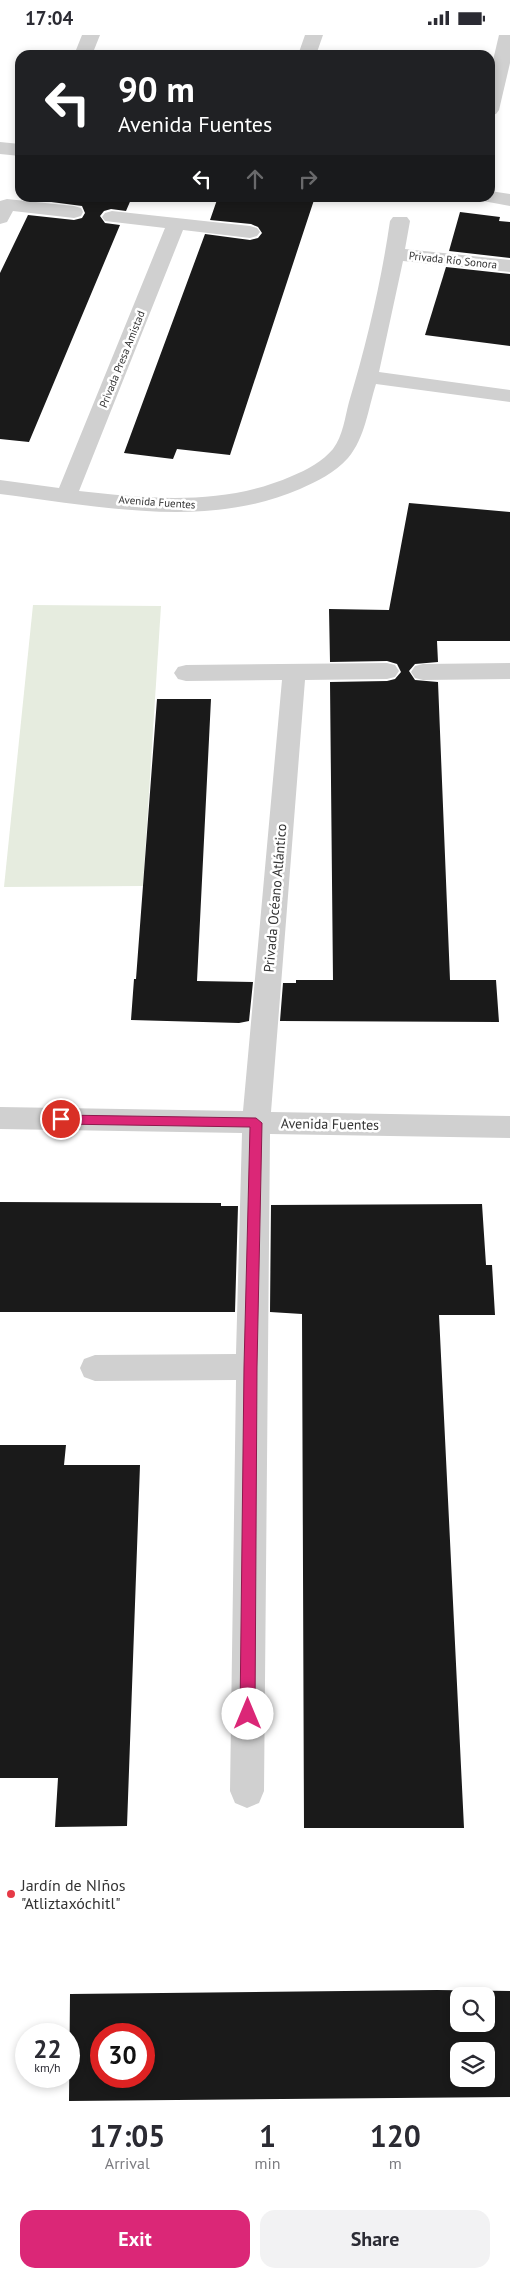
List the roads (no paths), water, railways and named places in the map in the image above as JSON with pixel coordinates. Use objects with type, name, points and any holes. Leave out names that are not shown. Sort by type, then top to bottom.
[{"type":"street","points":[[85,50],[91,35]]},
{"type":"street","points":[[309,50],[314,35]]},
{"type":"street","points":[[495,89],[508,35]]},
{"type":"street","points":[[0,147],[15,148]]},
{"type":"street","points":[[495,198],[510,200]]},
{"type":"street","points":[[0,218],[7,205],[74,212]]},
{"type":"street","points":[[112,217],[250,232]]},
{"type":"street","name":"Avenida Fuentes","points":[[0,487],[180,506],[221,504],[256,497],[296,484],[324,469],[343,449],[368,377],[395,254],[400,221]]},
{"type":"street","name":"Privada Presa Amistad","points":[[67,494],[176,224]]},
{"type":"street","name":"Privada Río Sonora","points":[[395,254],[510,266]]},
{"type":"street","points":[[368,377],[510,396]]},
{"type":"street","points":[[186,673],[387,671]]},
{"type":"street","points":[[423,672],[510,671]]},
{"type":"street","name":"Privada Océano Atlántico","points":[[247,1791],[251,1367],[256,1123],[294,673]]},
{"type":"street","name":"Avenida Fuentes","points":[[0,1118],[510,1127]]},
{"type":"street","points":[[95,1368],[251,1367]]},
{"type":"place","name":"Jardín de NIños \"Atliztaxóchitl\"","points":[[11,1894]]}]
